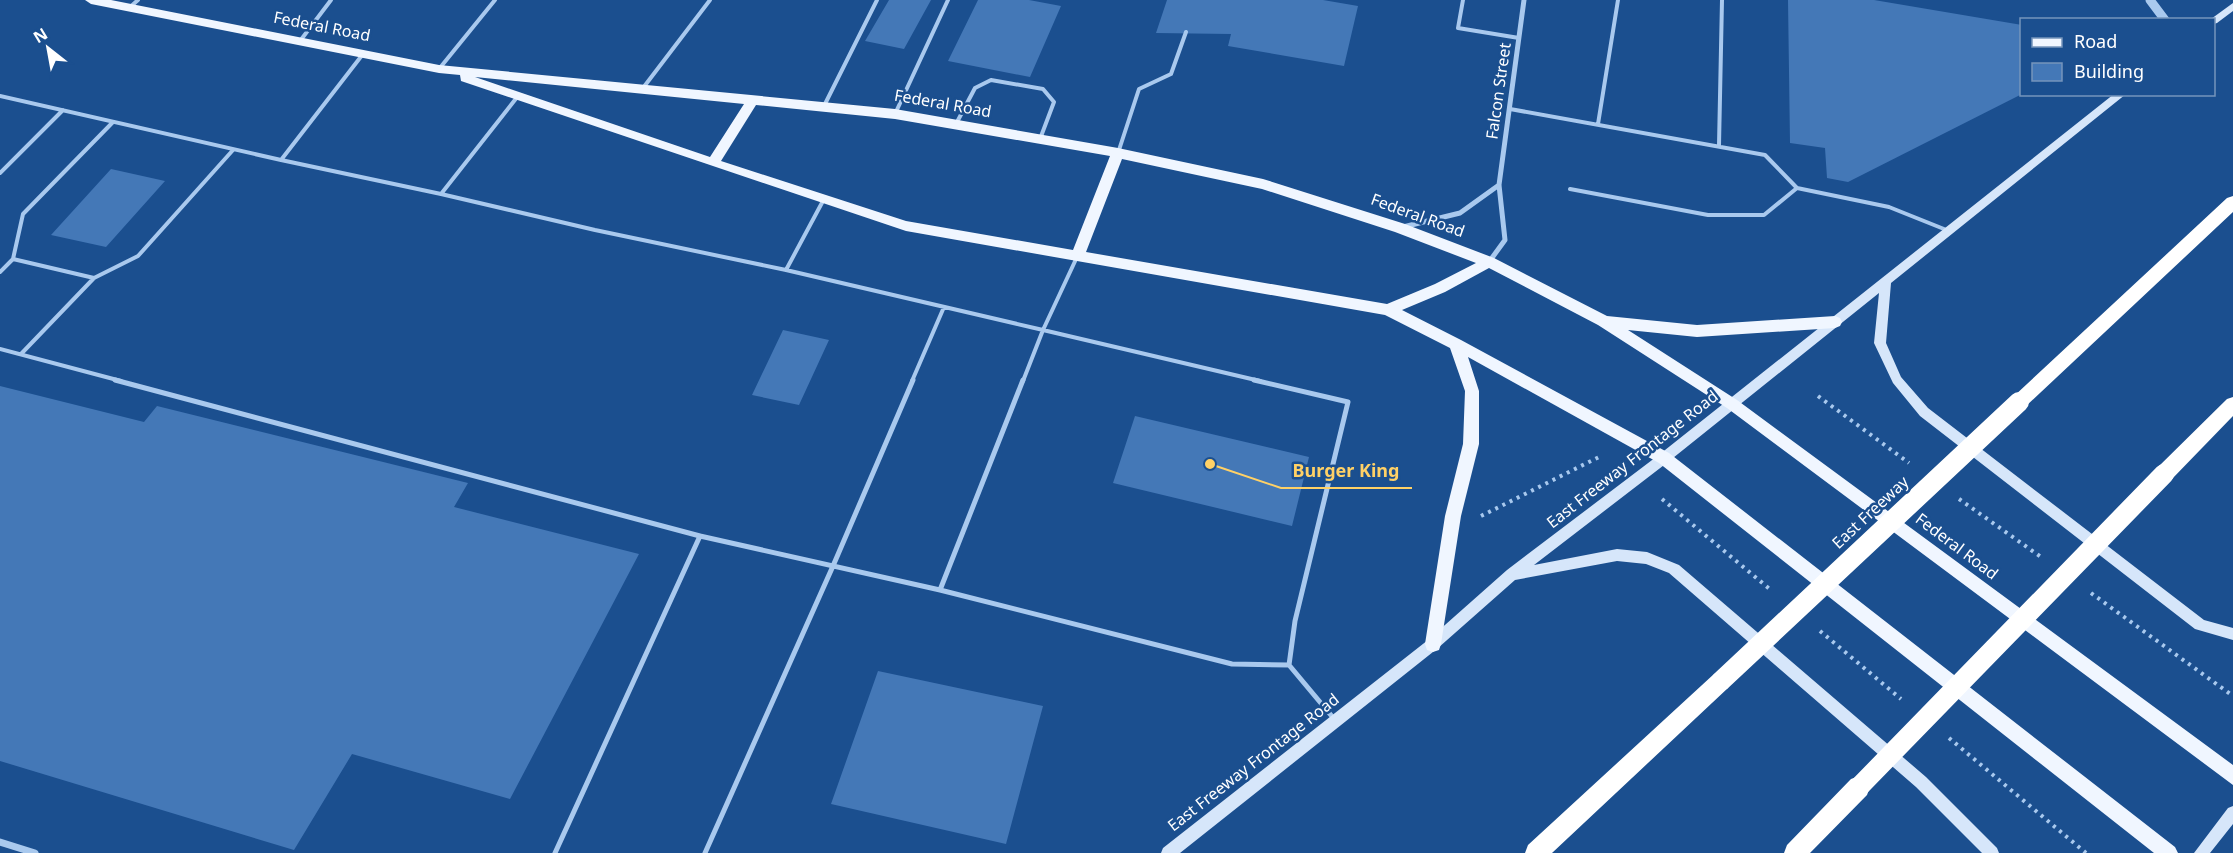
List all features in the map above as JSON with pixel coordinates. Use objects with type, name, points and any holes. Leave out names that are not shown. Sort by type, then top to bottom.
[{"type":"highway","name":"East Freeway","points":[[1536,853],[2233,202]]},
{"type":"highway","points":[[1795,853],[2233,404]]},
{"type":"main road","name":"Federal Road","points":[[91,0],[134,4],[300,42],[439,69],[824,106],[896,114],[956,124],[1118,153],[1263,184],[1400,228],[1489,262],[1603,321],[1732,404],[2233,776]]},
{"type":"main road","points":[[2215,20],[2233,6]]},
{"type":"main road","name":"Federal Road","points":[[439,69],[906,226],[1388,310],[1456,344],[1664,458],[2169,853]]},
{"type":"main road","name":"East Freeway Frontage Road","points":[[1168,853],[1433,644],[1512,574],[1664,458],[2118,96]]},
{"type":"main road","points":[[713,163],[753,99]]},
{"type":"main road","points":[[1078,255],[1118,153]]},
{"type":"main road","points":[[1388,310],[1440,288],[1489,262]]},
{"type":"main road","points":[[1886,281],[1880,343],[1897,380],[1924,412],[2200,625],[2233,634]]},
{"type":"main road","points":[[1603,321],[1697,331],[1835,322]]},
{"type":"main road","points":[[1433,644],[1453,516],[1471,444],[1472,391],[1456,344]]},
{"type":"main road","points":[[1512,574],[1617,555],[1647,558],[1674,568],[1921,782],[1992,853]]},
{"type":"main road","points":[[2201,853],[2233,813]]},
{"type":"street","name":"Falcon Street","points":[[1489,262],[1505,240],[1499,185],[1524,0]]},
{"type":"street","points":[[2150,0],[2164,18]]},
{"type":"street","points":[[1400,228],[1460,213],[1499,185]]},
{"type":"street","points":[[0,842],[35,853]]},
{"type":"lane","points":[[300,42],[331,0]]},
{"type":"lane","points":[[439,69],[495,0]]},
{"type":"lane","points":[[643,88],[710,0]]},
{"type":"lane","points":[[824,106],[877,0]]},
{"type":"lane","points":[[896,114],[948,0]]},
{"type":"lane","points":[[1463,0],[1458,28],[1519,38]]},
{"type":"lane","points":[[1598,124],[1618,0]]},
{"type":"lane","points":[[1719,145],[1722,0]]},
{"type":"lane","points":[[1118,153],[1139,89],[1171,74],[1186,32]]},
{"type":"lane","points":[[281,160],[363,54]]},
{"type":"lane","points":[[956,124],[975,88],[991,80],[1043,89],[1054,102],[1040,139]]},
{"type":"lane","points":[[0,96],[233,150],[786,270],[1348,402],[1296,621],[1289,665],[1335,720]]},
{"type":"lane","points":[[441,194],[518,96]]},
{"type":"lane","points":[[1510,109],[1765,154],[1797,188],[1889,207],[1949,231]]},
{"type":"lane","points":[[0,173],[63,110]]},
{"type":"lane","points":[[0,272],[14,259],[23,214],[113,122]]},
{"type":"lane","points":[[21,354],[94,278],[138,256],[233,150]]},
{"type":"lane","points":[[1570,189],[1708,215],[1764,215],[1797,188]]},
{"type":"lane","points":[[786,270],[824,199]]},
{"type":"lane","points":[[940,590],[1043,330],[1078,255]]},
{"type":"lane","points":[[14,259],[94,278]]},
{"type":"lane","points":[[705,853],[833,566],[944,307]]},
{"type":"lane","points":[[0,349],[699,536],[940,590],[1232,664],[1289,665]]},
{"type":"lane","points":[[555,853],[699,536]]},
{"type":"path","points":[[1818,396],[1914,466]]},
{"type":"path","points":[[1475,519],[1601,456]]},
{"type":"path","points":[[1953,494],[2049,564]]},
{"type":"path","points":[[1662,499],[1779,597]]},
{"type":"path","points":[[2088,591],[2233,696]]},
{"type":"path","points":[[1815,627],[1906,702]]},
{"type":"path","points":[[1942,732],[2086,853]]},
{"type":"building","points":[[889,0],[931,0],[904,49],[865,41]]},
{"type":"building","points":[[978,0],[1029,0],[1061,6],[1030,77],[948,61]]},
{"type":"building","points":[[1167,0],[1323,0],[1358,6],[1344,66],[1228,46],[1231,34],[1156,33]]},
{"type":"building","points":[[1788,0],[1874,0],[2020,25],[2020,95],[1848,182],[1827,178],[1825,148],[1790,143]]},
{"type":"building","points":[[111,169],[165,181],[106,247],[51,235]]},
{"type":"building","points":[[783,330],[829,340],[799,405],[752,395]]},
{"type":"building","points":[[0,386],[144,422],[157,406],[468,483],[454,507],[639,554],[510,799],[352,754],[294,850],[0,761]]},
{"type":"building","points":[[1135,416],[1309,457],[1292,526],[1113,483]]},
{"type":"building","points":[[878,671],[1043,706],[1006,844],[831,804]]},
{"type":"place","name":"Burger King","points":[[1210,464]]}]
